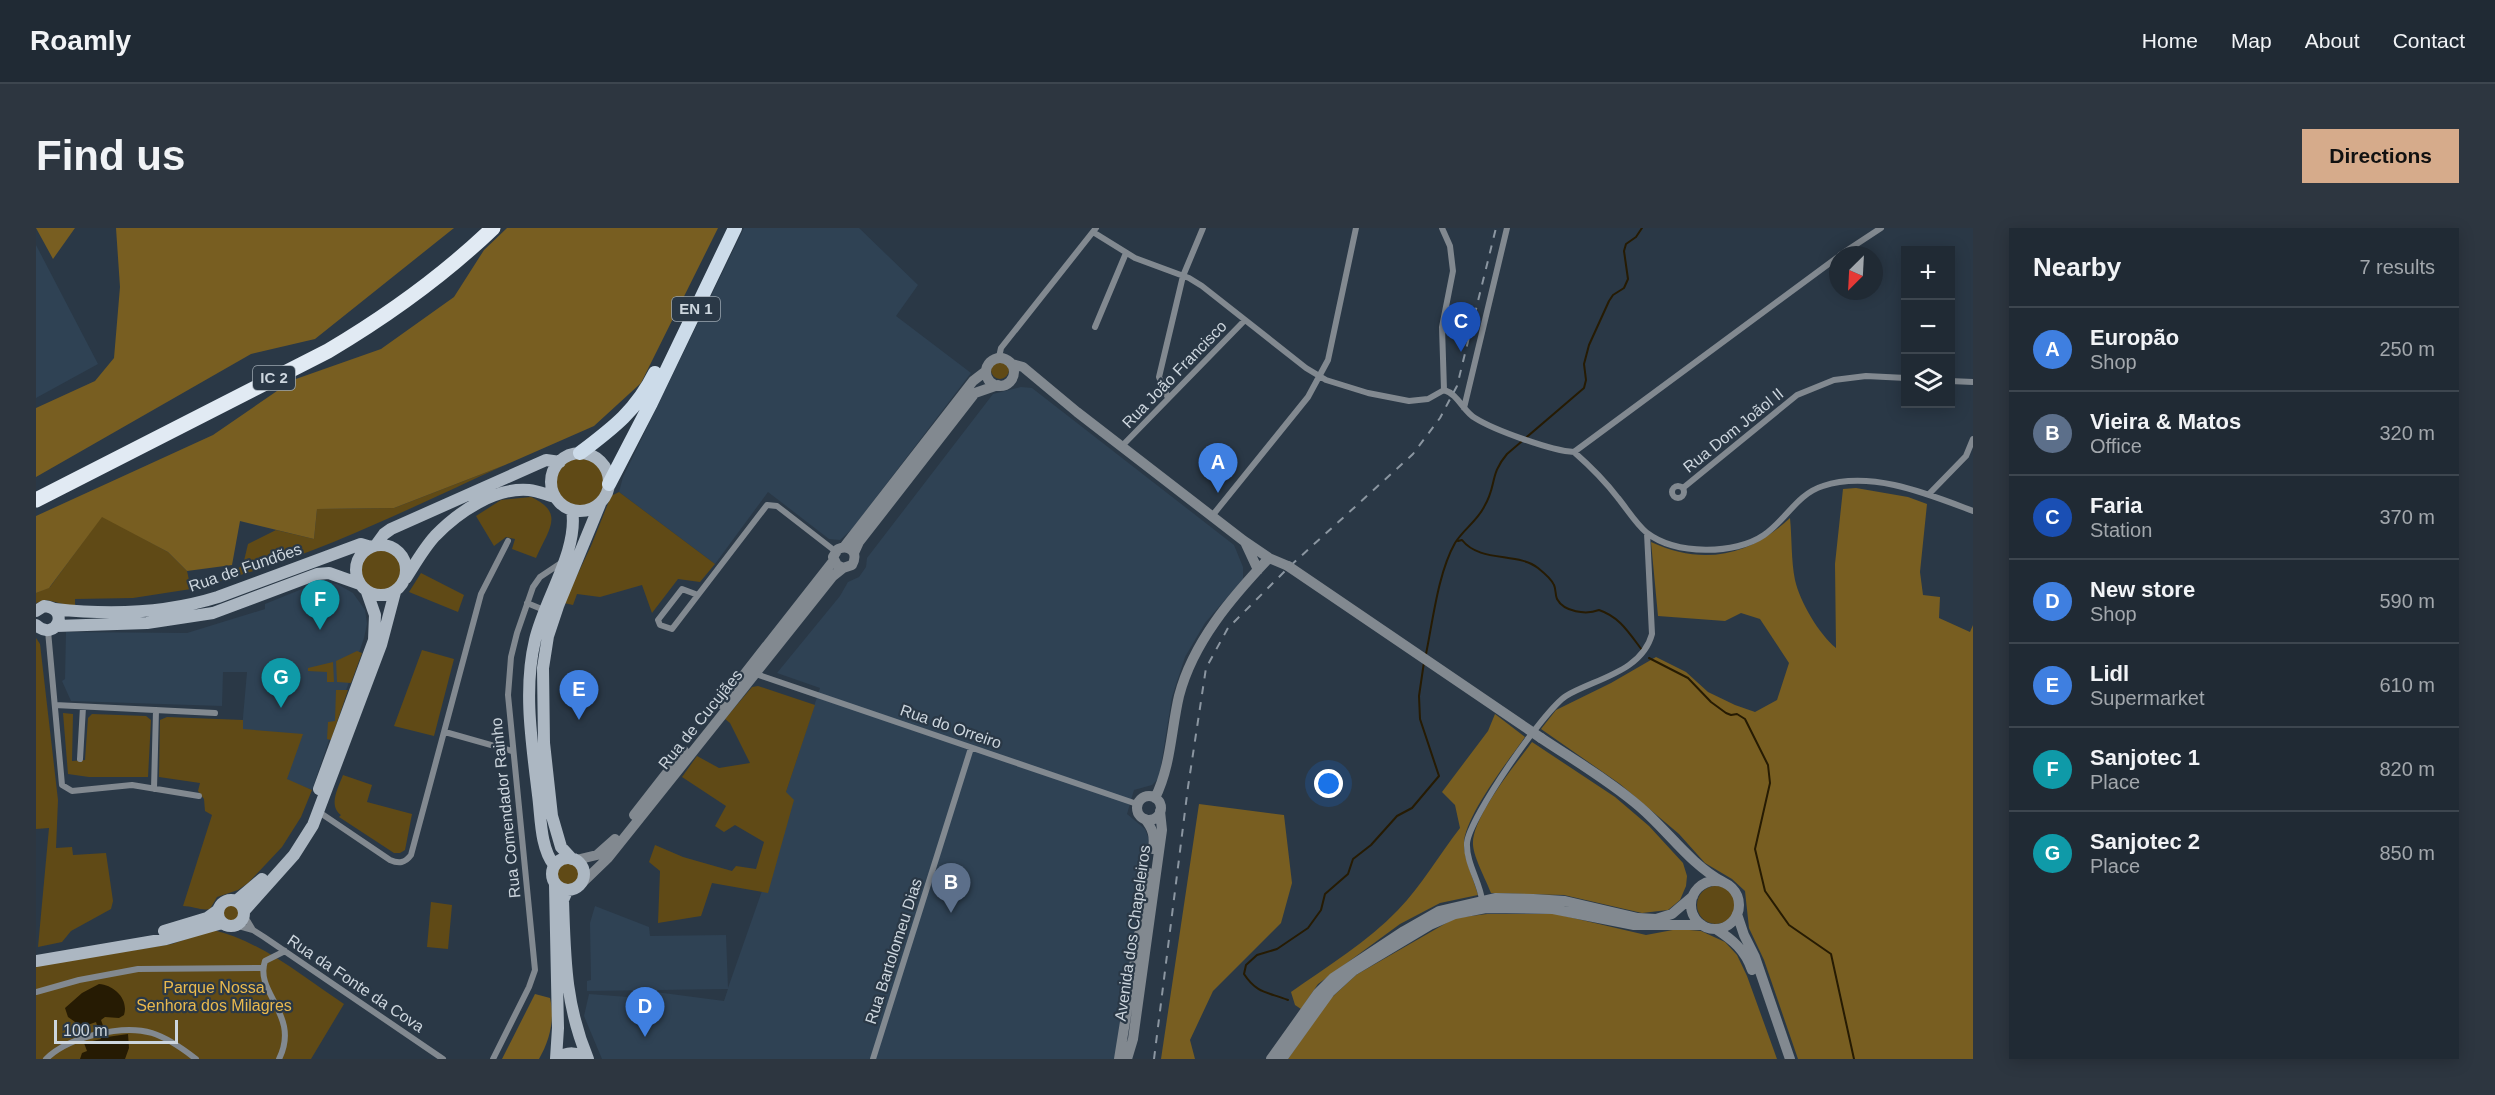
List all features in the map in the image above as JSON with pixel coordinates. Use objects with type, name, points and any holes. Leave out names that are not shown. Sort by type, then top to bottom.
[{"type":"highway","name":"IC 2","points":[[36,493],[325,346],[361,325],[417,285],[485,228]]},
{"type":"highway","name":"IC 2","points":[[36,500],[364,330],[420,289],[493,228]]},
{"type":"main road","name":"EN 1","points":[[580,453],[623,421],[640,400],[726,228]]},
{"type":"main road","name":"EN 1","points":[[609,484],[651,403],[735,228]]},
{"type":"main road","points":[[555,497],[551,479],[560,462],[567,456],[580,453],[598,459],[608,474],[607,493],[600,504],[558,606],[548,636],[543,668],[544,743],[552,816],[561,847],[582,866],[584,873],[563,900],[567,986],[573,1020],[588,1059]]},
{"type":"main road","points":[[374,546],[391,529],[546,460],[560,462]]},
{"type":"main road","points":[[36,961],[166,939],[244,913],[294,855],[319,812],[381,645],[395,592],[435,536],[484,501],[509,491],[527,490],[555,497],[572,510],[582,511],[600,504]]},
{"type":"main road","points":[[554,865],[543,837],[530,706],[533,650],[544,610],[563,562],[574,523],[572,510]]},
{"type":"main road","name":"Rua de Fundões","points":[[36,610],[48,606],[80,612],[126,611],[194,603],[218,597],[361,544],[374,546]]},
{"type":"main road","points":[[225,920],[223,903],[236,901],[252,889],[288,851],[312,809],[374,640],[375,615],[356,570],[357,563],[365,550],[374,546],[387,546],[401,554],[405,561],[406,578]]},
{"type":"main road","name":"Rua de Fundões","points":[[47,627],[147,623],[213,613],[317,574],[329,573],[364,588]]},
{"type":"main road","points":[[364,588],[381,596],[395,592]]},
{"type":"main road","points":[[47,627],[58,615],[55,609]]},
{"type":"main road","points":[[556,1059],[558,1019],[555,885],[551,876],[554,865],[562,859],[574,859]]},
{"type":"main road","points":[[555,885],[573,888]]},
{"type":"main road","points":[[236,901],[244,913]]},
{"type":"main road","points":[[36,954],[165,930],[207,918],[225,920]]},
{"type":"main road","points":[[556,1059],[567,1053],[573,1053],[588,1059]]},
{"type":"street","points":[[1168,398],[1159,377],[1183,276],[1203,228]]},
{"type":"street","points":[[1212,516],[1308,397],[1320,378],[1328,360],[1356,228]]},
{"type":"street","points":[[1442,228],[1450,246],[1453,271],[1442,327],[1444,390]]},
{"type":"street","points":[[1464,408],[1507,228]]},
{"type":"street","points":[[1854,246],[1881,228]]},
{"type":"street","points":[[999,357],[1001,348],[1093,229],[1126,253],[1202,285],[1320,378],[1400,400],[1428,399],[1444,390]]},
{"type":"street","points":[[1095,327],[1126,253]]},
{"type":"street","points":[[1574,452],[1829,263]]},
{"type":"street","name":"Rua João Francisco","points":[[1121,447],[1245,320]]},
{"type":"street","points":[[1036,381],[1023,378],[998,385],[990,381],[986,370],[991,361],[999,357],[1023,368],[1036,381],[1244,542],[1269,558],[1288,566],[1640,807],[1706,873],[1723,882],[1737,895],[1739,902],[1737,914],[1755,957],[1790,1059]]},
{"type":"street","points":[[1010,381],[1014,373],[1012,364]]},
{"type":"street","name":"Rua de Cucujães","points":[[573,888],[608,858],[752,672],[838,552],[973,381],[986,370]]},
{"type":"street","name":"Rua Dom Joãol II","points":[[1683,488],[1797,395],[1834,380],[1866,376],[1901,378]]},
{"type":"street","points":[[1955,381],[1973,382]]},
{"type":"street","name":"Rua de Cucujães","points":[[574,859],[597,855],[610,844],[833,576],[854,562],[854,553],[859,542],[975,393],[998,385]]},
{"type":"street","points":[[1444,390],[1453,394],[1475,418],[1541,444],[1574,452],[1592,468],[1647,533],[1670,544],[1697,550],[1730,548],[1763,536],[1804,495],[1823,486],[1852,481],[1886,484],[1929,494],[1973,511]]},
{"type":"street","points":[[1929,494],[1966,456],[1973,439]]},
{"type":"street","points":[[698,595],[682,589],[658,620],[660,625],[672,629],[767,505],[777,506],[838,552]]},
{"type":"street","points":[[1482,900],[1467,842],[1486,799],[1546,713],[1566,696],[1617,672],[1644,652],[1652,634],[1647,533]]},
{"type":"street","points":[[319,812],[390,860],[398,863],[406,861],[411,855],[481,594],[508,541]]},
{"type":"street","points":[[1244,542],[1258,570]]},
{"type":"street","points":[[838,552],[850,548],[854,553]]},
{"type":"street","points":[[838,552],[837,565],[843,568]]},
{"type":"street","points":[[1137,804],[1145,796],[1155,798],[1164,779],[1179,695],[1192,660],[1220,614],[1269,558]]},
{"type":"street","name":"Rua Comendador Rainho","points":[[493,1059],[529,987],[535,970],[512,751],[509,686],[517,633],[533,587],[540,577],[563,562]]},
{"type":"street","points":[[527,603],[544,610]]},
{"type":"street","points":[[47,627],[62,785],[72,791],[132,785],[199,796]]},
{"type":"street","name":"Rua do Orreiro","points":[[752,672],[1137,804]]},
{"type":"street","points":[[55,705],[215,713]]},
{"type":"street","points":[[80,759],[83,707]]},
{"type":"street","points":[[154,789],[156,710]]},
{"type":"street","points":[[445,732],[512,751]]},
{"type":"street","name":"Rua Bartolomeu Dias","points":[[873,1059],[971,748]]},
{"type":"street","name":"Avenida dos Chapeleiros","points":[[1127,1059],[1133,1039],[1162,830],[1160,804],[1155,798]]},
{"type":"street","name":"Avenida dos Chapeleiros","points":[[1119,1059],[1154,839],[1152,828],[1139,815],[1137,804]]},
{"type":"street","points":[[1145,819],[1156,817],[1160,811]]},
{"type":"street","points":[[1694,862],[1695,892],[1691,909],[1702,926]]},
{"type":"street","points":[[1271,1059],[1318,993],[1333,978],[1394,937],[1439,911],[1495,898],[1564,901],[1638,918],[1656,919],[1672,914],[1709,882],[1723,882]]},
{"type":"street","points":[[1282,1059],[1330,992],[1353,971],[1430,925],[1455,914],[1486,908],[1553,909],[1634,926],[1702,926],[1716,929],[1735,941],[1748,958],[1782,1059]]},
{"type":"street","name":"Rua da Fonte da Cova","points":[[244,913],[253,930]]},
{"type":"street","points":[[1716,929],[1728,925],[1737,914]]},
{"type":"street","name":"Rua da Fonte da Cova","points":[[225,920],[253,930],[443,1059]]},
{"type":"street","points":[[279,1059],[286,1045],[282,1016],[267,988],[262,968],[265,961],[285,951]]},
{"type":"street","points":[[36,992],[79,980],[138,969],[262,968]]},
{"type":"street","points":[[46,1059],[71,1043],[122,1029],[151,1033],[178,1045],[196,1059]]},
{"type":"shaded area","points":[[36,228],[75,228],[53,259]]},
{"type":"shaded area","points":[[116,228],[454,228],[315,339],[251,354],[36,477],[36,408],[95,381],[114,358],[120,287]]},
{"type":"shaded area","points":[[507,228],[718,228],[641,383],[594,426],[505,465],[394,508],[317,509],[314,539],[240,521],[232,565],[187,571],[168,552],[102,517],[49,588],[36,593],[36,516],[213,435],[293,380],[381,349],[454,297],[484,250]]},
{"type":"shaded area","points":[[744,228],[859,228],[918,285],[896,316],[971,373],[852,529],[840,540],[829,539],[768,492],[715,564],[619,492],[623,477]]},
{"type":"shaded area","points":[[36,245],[98,364],[36,398]]},
{"type":"shaded area","points":[[1021,387],[1032,388],[1234,545],[1243,567],[1243,579],[1205,623],[1185,657],[1172,697],[1159,778],[1152,785],[1134,790],[1127,814],[1145,829],[1149,839],[1121,1041],[1116,1059],[602,1059],[584,1016],[589,994],[628,997],[648,991],[724,1001],[728,989],[587,991],[587,981],[591,980],[590,923],[595,906],[649,927],[650,936],[726,935],[728,988],[763,888],[786,792],[820,688],[777,673],[840,596],[848,582],[859,577],[866,567],[867,558],[993,394]]},
{"type":"shaded area","points":[[1856,488],[1908,497],[1927,504],[1920,572],[1923,595],[1940,597],[1939,618],[1970,632],[1973,625],[1973,1059],[1798,1059],[1764,960],[1749,928],[1745,891],[1732,879],[1705,863],[1679,834],[1620,784],[1541,729],[1556,710],[1611,683],[1656,657],[1686,672],[1708,692],[1735,705],[1755,712],[1777,700],[1789,663],[1760,619],[1741,613],[1725,621],[1658,616],[1651,542],[1689,554],[1725,553],[1742,549],[1758,541],[1790,518],[1793,565],[1798,589],[1817,626],[1836,648],[1835,564],[1843,489]]},
{"type":"shaded area","points":[[337,584],[353,593],[365,610],[367,624],[312,790],[287,780],[242,729],[247,672],[223,672],[222,706],[71,701],[62,681],[65,679],[66,632],[187,633],[265,609],[265,604],[312,585]]},
{"type":"shaded area","points":[[1495,714],[1525,737],[1478,806],[1465,835],[1465,852],[1478,895],[1440,903],[1400,924],[1318,984],[1301,1009],[1295,1005],[1291,992],[1347,953],[1386,922],[1415,890],[1460,828],[1455,805],[1442,792],[1488,731]]},
{"type":"shaded area","points":[[1532,742],[1615,797],[1649,826],[1683,863],[1687,876],[1686,886],[1680,900],[1668,910],[1642,913],[1564,895],[1491,893],[1474,850],[1474,834],[1487,806]]},
{"type":"shaded area","points":[[1199,804],[1284,815],[1292,883],[1281,923],[1213,991],[1190,1040],[1195,1059],[1161,1059]]},
{"type":"shaded area","points":[[1487,914],[1556,914],[1646,935],[1678,929],[1701,931],[1725,942],[1737,955],[1747,976],[1777,1059],[1288,1059],[1329,1000],[1356,975],[1455,918]]},
{"type":"shaded area","points":[[99,984],[115,990],[122,998],[124,1015],[119,1018],[105,1017],[101,1020],[107,1037],[128,1034],[129,1048],[125,1059],[80,1059],[82,1053],[87,1051],[84,1043],[101,1039],[96,1022],[82,1027],[68,1017],[65,1008],[82,993]]},
{"type":"shaded area","points":[[535,994],[550,998],[551,1029],[543,1052],[539,1059],[502,1059]]},
{"type":"green space","points":[[1000,361],[1006,364],[1009,370],[1006,376],[1000,379],[994,376],[991,370],[994,364]]},
{"type":"green space","points":[[575,458],[585,458],[597,465],[604,477],[604,487],[597,499],[585,506],[575,506],[560,495],[556,487],[556,477],[567,462]]},
{"type":"green space","points":[[505,465],[328,544],[219,581],[243,565],[248,544],[276,530],[314,539],[317,509],[394,508]]},
{"type":"green space","points":[[619,492],[715,564],[700,582],[678,579],[652,613],[642,585],[600,597],[577,594],[573,605],[564,603],[611,496]]},
{"type":"green space","points":[[531,497],[542,503],[551,516],[549,531],[536,558],[512,549],[515,539],[506,537],[494,546],[476,516],[501,500]]},
{"type":"green space","points":[[102,516],[168,552],[187,571],[191,589],[133,598],[75,599],[75,607],[47,600],[36,603],[36,593],[50,587]]},
{"type":"green space","points":[[381,550],[396,556],[402,571],[396,586],[381,592],[366,586],[360,571],[366,556]]},
{"type":"green space","points":[[421,573],[464,595],[458,612],[409,592]]},
{"type":"green space","points":[[36,638],[40,644],[58,800],[56,848],[72,847],[73,855],[106,853],[113,901],[111,909],[71,931],[62,942],[38,947],[49,828],[36,829]]},
{"type":"green space","points":[[422,650],[454,659],[434,736],[394,726]]},
{"type":"green space","points":[[357,651],[362,653],[351,683],[337,682],[336,661]]},
{"type":"green space","points":[[333,662],[334,682],[327,682],[327,672],[308,671],[308,668]]},
{"type":"green space","points":[[758,686],[815,705],[786,792],[794,800],[768,893],[712,883],[701,916],[658,923],[660,871],[649,862],[655,845],[683,857],[732,871],[736,866],[756,869],[764,842],[735,825],[724,832],[715,826],[726,806],[682,777],[697,756],[719,768],[750,763],[730,723],[725,719],[752,687]]},
{"type":"green space","points":[[336,690],[348,690],[331,740],[327,739],[328,722],[335,721]]},
{"type":"green space","points":[[63,713],[73,714],[72,761],[85,760],[88,718],[92,714],[146,716],[151,720],[148,777],[89,777],[68,774]]},
{"type":"green space","points":[[167,717],[243,720],[243,729],[303,734],[287,779],[312,790],[301,817],[282,847],[248,883],[238,890],[217,897],[210,909],[183,906],[212,815],[205,811],[204,799],[198,791],[200,783],[159,777],[160,720]]},
{"type":"green space","points":[[343,775],[372,785],[367,802],[412,814],[405,850],[394,853],[339,817],[341,815],[335,807],[335,802]]},
{"type":"green space","points":[[562,861],[572,861],[579,868],[579,878],[572,885],[562,885],[555,878],[555,868]]},
{"type":"green space","points":[[1716,886],[1730,891],[1735,905],[1730,919],[1716,924],[1702,919],[1697,905],[1702,891]]},
{"type":"green space","points":[[431,902],[452,905],[448,949],[427,947]]},
{"type":"green space","points":[[228,905],[234,905],[239,913],[237,919],[228,921],[223,916],[223,910]]},
{"type":"green space","name":"Parque Nossa Senhora dos Milagres","points":[[213,930],[231,935],[265,951],[344,1004],[311,1059],[36,1059],[36,966],[172,944]]},
{"type":"waterway","points":[[1426,654],[1440,582],[1455,543],[1488,500],[1501,461],[1584,388],[1586,380],[1584,364],[1589,345],[1609,301],[1613,295],[1624,288],[1628,279],[1624,251],[1626,244],[1636,237],[1642,228]]},
{"type":"waterway","points":[[1458,541],[1462,540],[1479,552],[1530,563],[1553,583],[1557,599],[1565,607],[1576,611],[1599,610],[1606,613],[1624,626],[1642,650]]},
{"type":"waterway","points":[[1649,658],[1688,678],[1711,702],[1726,713],[1737,714],[1745,719],[1768,765],[1770,783],[1755,849],[1765,891],[1789,925],[1831,954],[1854,1059]]},
{"type":"waterway","points":[[1288,1000],[1258,989],[1244,974],[1246,965],[1257,955],[1277,949],[1308,928],[1321,910],[1325,894],[1348,874],[1353,859],[1371,845],[1397,816],[1412,808],[1439,776],[1420,719],[1419,696],[1424,662]]},
{"type":"railway","points":[[1154,1059],[1188,787],[1206,668],[1228,628],[1289,567],[1413,454],[1440,418],[1457,386],[1496,228]]},
{"type":"place","name":"Faria","points":[[1461,352]]},
{"type":"place","name":"Europão","points":[[1218,493]]},
{"type":"place","name":"Sanjotec 1","points":[[320,630]]},
{"type":"place","name":"Sanjotec 2","points":[[281,708]]},
{"type":"place","name":"Lidl","points":[[579,720]]},
{"type":"place","name":"Vieira & Matos","points":[[951,913]]},
{"type":"place","name":"New store","points":[[645,1037]]}]
